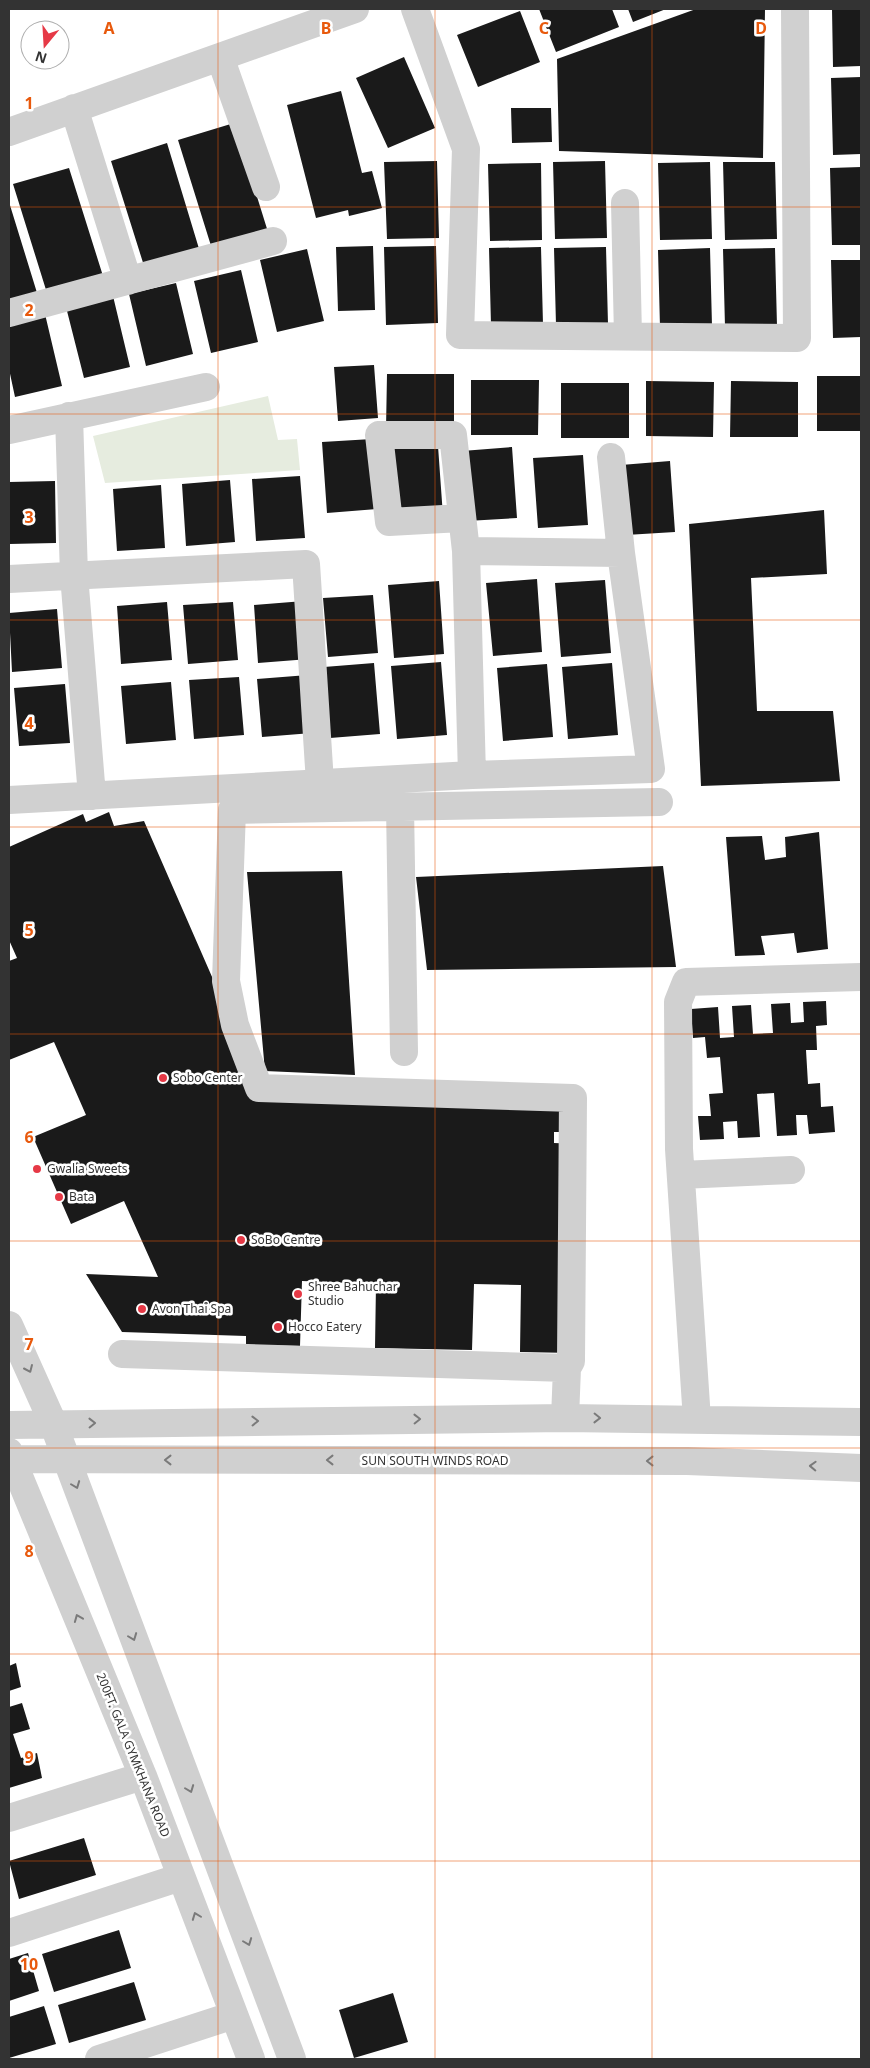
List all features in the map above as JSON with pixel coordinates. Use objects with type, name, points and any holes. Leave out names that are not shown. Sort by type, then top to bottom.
[{"type":"street","points":[[9,132],[355,9]]},
{"type":"street","points":[[415,9],[466,149],[460,335],[797,338],[795,9]]},
{"type":"street","points":[[220,57],[266,187]]},
{"type":"street","points":[[74,108],[128,281]]},
{"type":"street","points":[[625,203],[628,336]]},
{"type":"street","points":[[9,313],[273,241]]},
{"type":"street","points":[[9,430],[206,387]]},
{"type":"street","points":[[69,416],[74,575],[92,796]]},
{"type":"street","points":[[9,800],[472,775],[651,769],[621,554],[610,457]]},
{"type":"street","points":[[461,518],[466,551],[472,775]]},
{"type":"street","points":[[466,551],[621,554]]},
{"type":"street","points":[[9,579],[306,564],[320,783]]},
{"type":"street","points":[[565,1418],[567,1368],[571,1361],[573,1098],[259,1088],[235,1026],[226,981],[232,810],[659,802]]},
{"type":"street","points":[[400,806],[404,1052]]},
{"type":"street","points":[[697,1420],[681,1175],[678,1002],[686,982],[861,977]]},
{"type":"street","points":[[681,1175],[791,1170]]},
{"type":"street","points":[[9,1324],[53,1423],[292,2059]]},
{"type":"street","points":[[122,1354],[567,1368]]},
{"type":"street","points":[[9,1425],[565,1418],[861,1422]]},
{"type":"street","name":"SUN SOUTH WINDS ROAD","points":[[10,1457],[66,1460],[687,1461],[861,1468]]},
{"type":"street","name":"200FT. GALA GYMKHANA ROAD","points":[[10,1457],[142,1776],[251,2059]]},
{"type":"street","points":[[9,1818],[142,1776]]},
{"type":"street","points":[[9,1933],[181,1877]]},
{"type":"street","points":[[99,2059],[234,2015]]},
{"type":"shaded area","points":[[268,396],[278,440],[297,439],[300,470],[105,483],[93,436]]},
{"type":"building","points":[[539,9],[612,9],[619,27],[556,52]]},
{"type":"building","points":[[628,9],[666,9],[633,22]]},
{"type":"building","points":[[696,9],[765,9],[763,158],[559,151],[557,59]]},
{"type":"building","points":[[832,9],[861,9],[861,66],[833,67]]},
{"type":"building","points":[[520,11],[540,62],[478,87],[457,35]]},
{"type":"building","points":[[404,57],[435,128],[388,148],[356,78]]},
{"type":"building","points":[[861,77],[861,154],[833,155],[831,78]]},
{"type":"building","points":[[341,91],[362,173],[372,171],[382,208],[349,216],[348,210],[316,218],[287,105]]},
{"type":"building","points":[[511,108],[551,108],[552,142],[512,143]]},
{"type":"building","points":[[234,123],[268,232],[212,249],[178,140]]},
{"type":"building","points":[[167,143],[200,252],[145,269],[111,161]]},
{"type":"building","points":[[437,161],[439,238],[387,239],[384,162]]},
{"type":"building","points":[[605,161],[607,238],[555,239],[553,162]]},
{"type":"building","points":[[710,162],[712,239],[660,240],[658,163]]},
{"type":"building","points":[[723,162],[775,162],[777,239],[725,240]]},
{"type":"building","points":[[541,163],[542,240],[490,241],[488,164]]},
{"type":"building","points":[[861,167],[861,245],[832,245],[830,168]]},
{"type":"building","points":[[69,168],[103,276],[47,293],[13,184]]},
{"type":"building","points":[[9,202],[38,296],[9,305]]},
{"type":"building","points":[[373,246],[375,310],[338,311],[336,247]]},
{"type":"building","points":[[436,246],[438,323],[386,325],[384,247]]},
{"type":"building","points":[[541,247],[543,324],[491,325],[489,248]]},
{"type":"building","points":[[606,247],[608,324],[556,325],[554,248]]},
{"type":"building","points":[[710,248],[712,326],[660,327],[658,250]]},
{"type":"building","points":[[775,248],[777,326],[725,327],[723,249]]},
{"type":"building","points":[[307,249],[324,321],[277,332],[260,260]]},
{"type":"building","points":[[831,260],[861,260],[861,337],[833,338]]},
{"type":"building","points":[[241,270],[258,342],[211,353],[194,281]]},
{"type":"building","points":[[176,283],[193,354],[146,366],[129,294]]},
{"type":"building","points":[[113,296],[130,367],[84,378],[66,307]]},
{"type":"building","points":[[45,314],[62,386],[15,397],[9,369],[9,323]]},
{"type":"building","points":[[374,365],[378,418],[338,421],[334,367]]},
{"type":"building","points":[[387,374],[454,374],[454,429],[386,429]]},
{"type":"building","points":[[817,376],[861,376],[861,431],[817,431]]},
{"type":"building","points":[[471,380],[539,380],[538,435],[471,435]]},
{"type":"building","points":[[646,381],[714,382],[713,437],[646,436]]},
{"type":"building","points":[[731,381],[798,382],[798,437],[730,437]]},
{"type":"building","points":[[561,383],[629,383],[629,438],[561,438]]},
{"type":"building","points":[[372,439],[377,509],[327,513],[322,442]]},
{"type":"building","points":[[438,446],[443,516],[394,520],[389,449]]},
{"type":"building","points":[[512,447],[517,518],[467,521],[462,451]]},
{"type":"building","points":[[583,455],[588,525],[538,528],[533,458]]},
{"type":"building","points":[[670,461],[675,532],[626,535],[621,465]]},
{"type":"building","points":[[300,476],[305,538],[256,541],[252,479]]},
{"type":"building","points":[[230,480],[235,542],[186,546],[182,484]]},
{"type":"building","points":[[55,481],[56,543],[9,544],[9,482]]},
{"type":"building","points":[[161,485],[165,548],[117,551],[113,489]]},
{"type":"building","points":[[824,510],[827,574],[751,578],[757,711],[833,711],[840,781],[701,786],[689,524]]},
{"type":"building","points":[[537,579],[542,652],[493,656],[486,583]]},
{"type":"building","points":[[605,580],[611,653],[561,657],[555,583]]},
{"type":"building","points":[[439,581],[444,654],[394,658],[388,585]]},
{"type":"building","points":[[373,595],[378,653],[328,657],[323,598]]},
{"type":"building","points":[[304,601],[309,659],[258,663],[254,605]]},
{"type":"building","points":[[167,602],[172,660],[121,664],[117,606]]},
{"type":"building","points":[[233,602],[238,660],[188,664],[183,605]]},
{"type":"building","points":[[57,609],[62,668],[12,672],[9,613]]},
{"type":"building","points":[[441,662],[447,735],[397,739],[391,666]]},
{"type":"building","points":[[374,663],[380,734],[330,738],[324,667]]},
{"type":"building","points":[[612,663],[618,735],[568,739],[562,667]]},
{"type":"building","points":[[547,664],[553,737],[503,741],[497,668]]},
{"type":"building","points":[[308,675],[312,733],[262,737],[257,679]]},
{"type":"building","points":[[239,677],[244,735],[194,739],[189,680]]},
{"type":"building","points":[[171,682],[176,740],[126,744],[121,686]]},
{"type":"building","points":[[65,684],[70,743],[19,746],[14,688]]},
{"type":"building","name":"Sobo Center","points":[[109,812],[114,826],[144,821],[264,1096],[563,1110],[564,1132],[554,1132],[554,1143],[578,1144],[573,1353],[520,1352],[521,1285],[474,1284],[472,1350],[375,1348],[376,1284],[302,1281],[300,1346],[246,1345],[246,1336],[122,1332],[86,1274],[158,1277],[124,1201],[71,1224],[33,1137],[86,1115],[54,1042],[9,1060],[9,961],[17,958],[9,940],[9,847],[83,814],[86,822]]},
{"type":"building","points":[[819,832],[828,949],[797,953],[794,933],[761,936],[765,955],[735,956],[726,837],[762,836],[765,860],[786,857],[785,837]]},
{"type":"building","points":[[663,866],[676,967],[427,970],[416,877]]},
{"type":"building","points":[[342,871],[355,1075],[265,1071],[247,872]]},
{"type":"building","points":[[826,1001],[827,1025],[816,1026],[817,1050],[806,1050],[808,1084],[820,1083],[821,1107],[833,1106],[835,1132],[809,1134],[807,1115],[796,1115],[797,1135],[777,1136],[774,1093],[757,1094],[760,1137],[738,1138],[737,1121],[723,1122],[724,1139],[700,1140],[698,1116],[711,1116],[709,1094],[723,1093],[720,1057],[707,1058],[705,1037],[693,1038],[691,1009],[718,1007],[720,1038],[734,1037],[732,1006],[751,1005],[753,1034],[773,1033],[771,1004],[790,1003],[791,1023],[804,1022],[803,1002]]},
{"type":"building","points":[[16,1663],[21,1687],[9,1691],[9,1666]]},
{"type":"building","points":[[22,1703],[30,1729],[13,1734],[21,1758],[37,1753],[42,1778],[9,1788],[9,1707]]},
{"type":"building","points":[[84,1838],[96,1875],[19,1899],[9,1861]]},
{"type":"building","points":[[119,1930],[131,1968],[54,1992],[42,1954]]},
{"type":"building","points":[[28,1953],[39,1991],[9,2001],[9,1959]]},
{"type":"building","points":[[134,1982],[146,2020],[69,2043],[58,2005]]},
{"type":"building","points":[[393,1993],[408,2042],[354,2058],[339,2010]]},
{"type":"building","points":[[44,2006],[56,2044],[9,2058],[9,2017]]},
{"type":"place","name":"Sobo Center","points":[[163,1078]]},
{"type":"place","name":"Gwalia Sweets","points":[[37,1169]]},
{"type":"place","name":"Bata","points":[[59,1197]]},
{"type":"place","name":"SoBo Centre","points":[[241,1240]]},
{"type":"place","name":"Shree Bahuchar Studio","points":[[298,1294]]},
{"type":"place","name":"Avon Thai Spa","points":[[142,1309]]},
{"type":"place","name":"Hocco Eatery","points":[[278,1327]]}]
